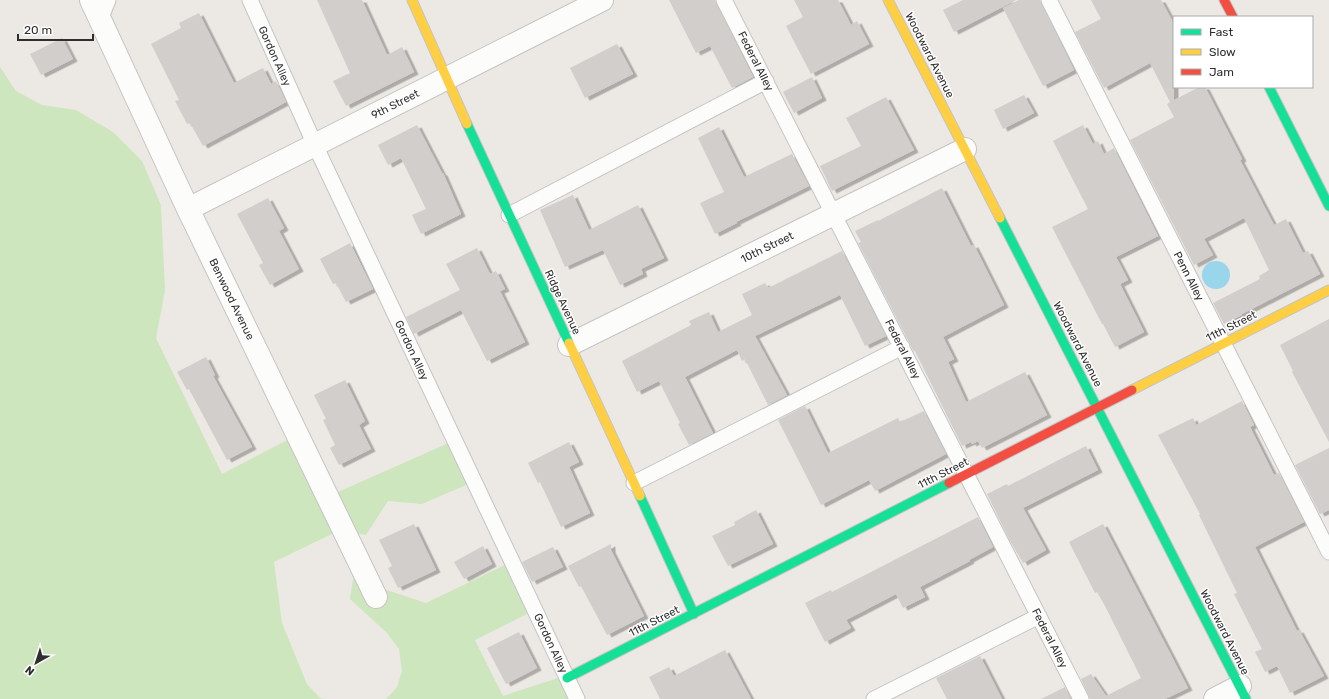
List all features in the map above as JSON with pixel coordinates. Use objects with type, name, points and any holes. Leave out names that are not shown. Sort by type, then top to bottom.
[{"type":"street","name":"Benwood Avenue","points":[[91,0],[188,209],[376,597]]},
{"type":"street","name":"Ridge Avenue","points":[[412,0],[446,78],[694,614]]},
{"type":"street","name":"9th Street","points":[[188,209],[602,0]]},
{"type":"street","name":"Woodward Avenue","points":[[888,0],[1243,693]]},
{"type":"street","points":[[1224,0],[1232,16]]},
{"type":"street","points":[[1269,88],[1329,206]]},
{"type":"street","name":"10th Street","points":[[570,345],[965,149]]},
{"type":"street","name":"11th Street","points":[[567,678],[1329,290]]},
{"type":"street","points":[[1215,699],[1243,693]]},
{"type":"lane","points":[[100,20],[108,0]]},
{"type":"lane","name":"Gordon Alley","points":[[250,0],[315,145],[577,699]]},
{"type":"lane","name":"Federal Alley","points":[[724,0],[1081,699]]},
{"type":"lane","name":"Penn Alley","points":[[1049,0],[1329,552]]},
{"type":"lane","points":[[509,215],[766,81]]},
{"type":"lane","points":[[634,483],[902,347]]},
{"type":"lane","points":[[874,699],[1039,616]]},
{"type":"green space","points":[[0,67],[16,91],[42,105],[76,110],[113,132],[142,161],[161,205],[165,291],[156,338],[222,474],[295,436],[338,492],[453,441],[473,482],[422,504],[388,501],[366,535],[340,530],[274,562],[282,623],[307,684],[320,698],[324,699],[0,699]]},
{"type":"green space","points":[[511,562],[533,611],[475,640],[503,696],[564,676],[575,699],[386,699],[397,687],[402,671],[399,649],[387,633],[350,599],[353,579],[426,603]]},
{"type":"water","points":[[1216,261],[1226,265],[1230,275],[1226,285],[1216,289],[1206,285],[1202,275],[1206,265]]},
{"type":"building","points":[[317,0],[362,0],[387,55],[402,47],[414,72],[346,106],[333,81],[350,73]]},
{"type":"building","points":[[669,0],[715,0],[753,77],[732,88],[710,46],[696,53]]},
{"type":"building","points":[[794,0],[838,0],[851,25],[857,21],[869,44],[811,74],[786,26],[803,17]]},
{"type":"building","points":[[963,0],[1016,0],[954,32],[943,10]]},
{"type":"building","points":[[1019,0],[1040,0],[1074,70],[1043,86],[1003,8]]},
{"type":"building","points":[[1091,0],[1161,0],[1173,22],[1174,100],[1197,88],[1206,88],[1242,159],[1240,160],[1274,225],[1286,219],[1303,253],[1308,251],[1320,274],[1224,324],[1213,303],[1260,279],[1259,276],[1269,270],[1244,218],[1204,239],[1213,255],[1194,265],[1130,140],[1174,117],[1167,104],[1170,102],[1150,63],[1104,88],[1075,32],[1101,19]]},
{"type":"building","points":[[199,13],[234,83],[263,68],[271,84],[276,81],[286,102],[203,146],[190,123],[187,124],[175,101],[179,100],[151,44],[181,28],[179,23]]},
{"type":"building","points":[[62,38],[73,59],[41,75],[30,54]]},
{"type":"building","points":[[617,44],[633,74],[585,98],[570,68]]},
{"type":"building","points":[[812,77],[822,98],[794,113],[783,92]]},
{"type":"building","points":[[1024,95],[1034,113],[1003,129],[994,110]]},
{"type":"building","points":[[886,97],[914,150],[832,191],[820,166],[861,146],[846,118]]},
{"type":"building","points":[[417,125],[443,173],[461,214],[421,234],[412,215],[426,209],[401,158],[388,165],[378,145]]},
{"type":"building","points":[[1083,125],[1093,144],[1098,141],[1104,154],[1114,148],[1158,236],[1116,257],[1128,280],[1120,284],[1144,332],[1115,347],[1052,227],[1088,209],[1053,141]]},
{"type":"building","points":[[719,127],[744,177],[792,154],[809,186],[715,234],[700,203],[724,192],[698,138]]},
{"type":"building","points":[[942,188],[971,246],[974,245],[1004,305],[943,337],[954,359],[948,362],[966,402],[1025,372],[1047,415],[982,448],[978,441],[962,446],[915,351],[914,352],[858,243],[861,242],[855,231],[878,221]]},
{"type":"building","points":[[573,195],[589,230],[638,205],[664,258],[641,269],[643,274],[620,285],[603,250],[565,267],[540,210]]},
{"type":"building","points":[[268,198],[284,228],[279,231],[299,269],[270,285],[259,265],[263,263],[237,214]]},
{"type":"building","points":[[350,243],[373,289],[346,302],[336,283],[333,284],[320,259]]},
{"type":"building","points":[[477,248],[490,274],[496,271],[505,289],[500,291],[525,342],[487,361],[461,310],[414,334],[406,317],[460,290],[446,264]]},
{"type":"building","points":[[842,251],[886,336],[865,346],[840,295],[755,336],[787,395],[768,405],[745,359],[742,361],[737,350],[685,377],[713,433],[689,445],[659,381],[637,392],[622,361],[691,325],[689,321],[709,312],[718,332],[752,315],[742,294],[765,283],[768,288]]},
{"type":"building","points":[[1329,319],[1329,442],[1292,372],[1293,371],[1280,345]]},
{"type":"building","points":[[206,357],[215,375],[213,376],[252,447],[227,460],[189,389],[187,390],[177,372]]},
{"type":"building","points":[[345,380],[365,421],[359,425],[371,449],[339,465],[330,448],[335,445],[323,420],[326,419],[314,395]]},
{"type":"building","points":[[1242,401],[1254,425],[1250,427],[1274,475],[1279,473],[1304,522],[1255,547],[1297,631],[1299,630],[1324,676],[1290,693],[1277,666],[1265,672],[1255,652],[1262,649],[1234,594],[1237,593],[1199,515],[1200,514],[1158,435],[1193,418],[1196,425]]},
{"type":"building","points":[[805,406],[828,453],[898,418],[900,422],[924,411],[946,454],[875,491],[869,480],[821,505],[778,420]]},
{"type":"building","points":[[569,442],[579,462],[569,467],[590,513],[561,527],[540,482],[538,483],[528,463]]},
{"type":"building","points":[[1086,446],[1098,470],[1023,508],[1046,550],[1023,563],[1009,539],[987,494],[1007,484],[1008,486]]},
{"type":"building","points":[[1329,448],[1329,510],[1320,514],[1295,465]]},
{"type":"building","points":[[756,510],[773,544],[728,566],[712,536],[735,525],[734,522]]},
{"type":"building","points":[[978,517],[993,547],[969,560],[970,561],[920,587],[925,597],[903,608],[896,594],[846,620],[851,628],[825,642],[805,603],[831,590],[832,592]]},
{"type":"building","points":[[414,524],[436,570],[398,588],[388,568],[392,566],[379,540]]},
{"type":"building","points":[[1103,524],[1188,688],[1165,699],[1090,699],[1081,679],[1091,674],[1106,696],[1141,678],[1105,606],[1097,592],[1095,593],[1069,542]]},
{"type":"building","points":[[611,544],[611,550],[644,616],[607,635],[581,586],[579,587],[568,566]]},
{"type":"building","points":[[483,546],[492,564],[464,579],[454,562]]},
{"type":"building","points":[[553,547],[563,567],[532,582],[522,562]]},
{"type":"building","points":[[519,632],[537,668],[506,684],[487,648]]},
{"type":"building","points":[[725,650],[751,699],[660,699],[649,677],[669,667],[674,676]]},
{"type":"building","points":[[980,656],[1002,699],[947,699],[936,678]]},
{"type":"building","points":[[1065,687],[1071,699],[1041,699]]},
{"type":"traffic: fast","points":[[1270,88],[1329,206]]},
{"type":"traffic: fast","points":[[467,124],[569,343]]},
{"type":"traffic: fast","points":[[1000,218],[1246,699]]},
{"type":"traffic: fast","points":[[567,678],[949,483]]},
{"type":"traffic: fast","points":[[640,496],[694,614]]},
{"type":"traffic: slow","points":[[412,0],[467,124]]},
{"type":"traffic: slow","points":[[888,0],[1000,218]]},
{"type":"traffic: slow","points":[[1132,390],[1329,290]]},
{"type":"traffic: slow","points":[[569,343],[640,496]]},
{"type":"traffic: jam","points":[[1224,0],[1232,16]]},
{"type":"traffic: jam","points":[[949,483],[1132,390]]}]
